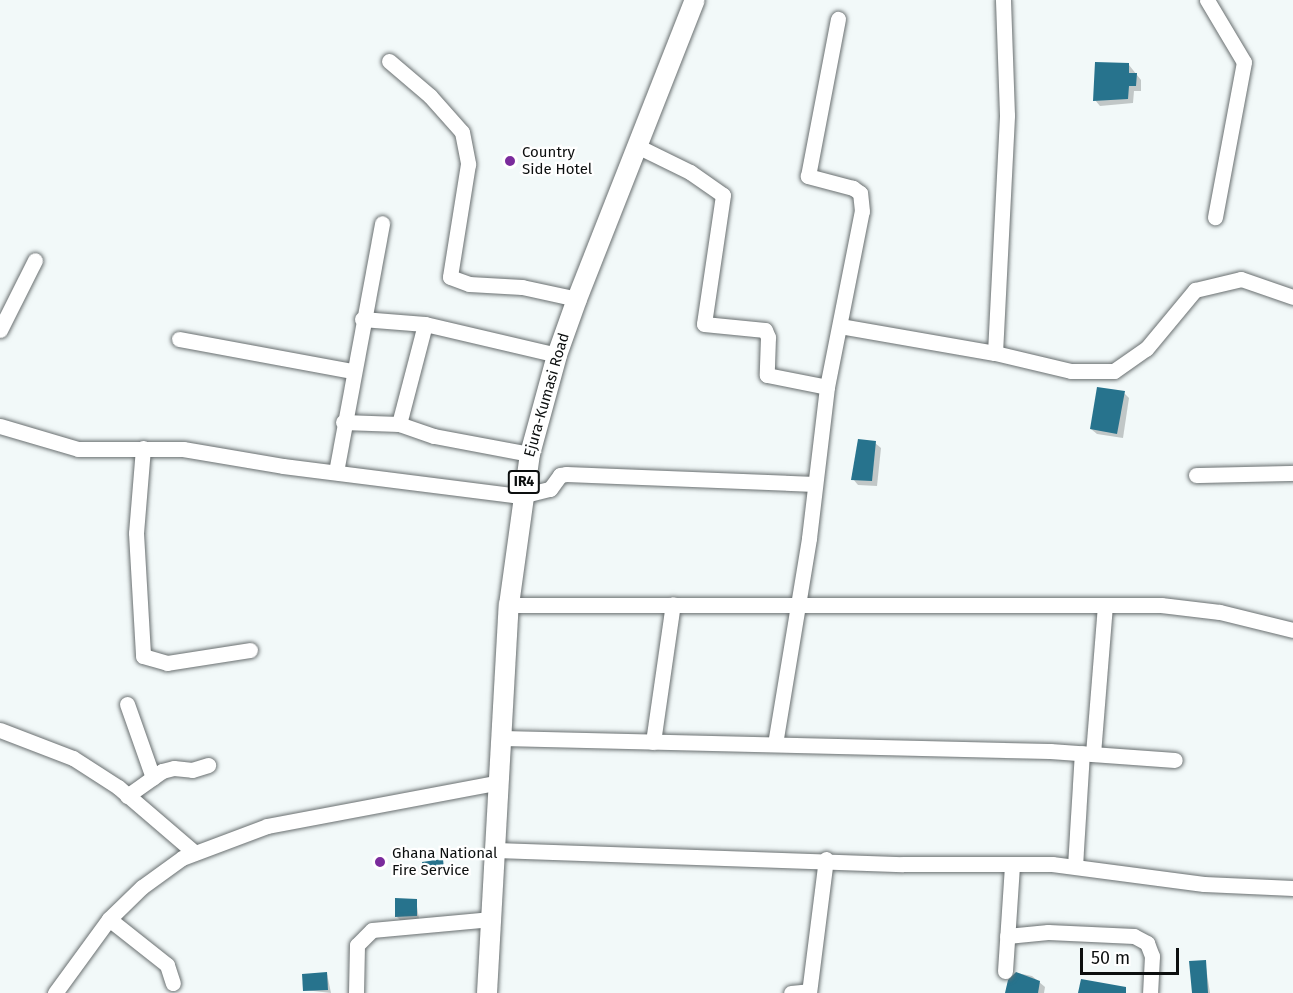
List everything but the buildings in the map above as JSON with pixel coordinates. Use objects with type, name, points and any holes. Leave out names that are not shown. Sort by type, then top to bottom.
[{"type":"main road","name":"Ejura-Kumasi Road","points":[[487,993],[509,605],[521,496],[557,354],[695,0]]},
{"type":"street","points":[[995,353],[1007,115],[1003,0]]},
{"type":"street","points":[[1206,0],[1244,62],[1215,217]]},
{"type":"street","points":[[775,744],[815,484],[827,387],[862,211],[860,193],[808,176],[838,19]]},
{"type":"street","points":[[389,61],[430,96],[462,132],[468,164],[450,277],[469,284],[522,287],[577,299]]},
{"type":"street","points":[[638,146],[700,178],[723,195],[704,324],[765,330],[768,337],[766,375],[827,387]]},
{"type":"street","points":[[336,472],[352,371],[382,223]]},
{"type":"street","points":[[0,330],[35,260]]},
{"type":"street","points":[[840,326],[995,353],[1071,371],[1114,371],[1146,350],[1195,290],[1241,279],[1293,297]]},
{"type":"street","points":[[362,319],[425,324],[557,354]]},
{"type":"street","points":[[399,424],[425,324]]},
{"type":"street","points":[[179,339],[352,371]]},
{"type":"street","points":[[343,422],[399,424],[434,436],[530,454]]},
{"type":"street","points":[[0,426],[78,449],[183,449],[521,496],[550,489],[560,475],[567,474],[815,484]]},
{"type":"street","points":[[142,448],[136,534],[143,656],[167,663],[250,650]]},
{"type":"street","points":[[1196,475],[1293,473]]},
{"type":"street","points":[[509,605],[796,603],[1161,605],[1208,611],[1293,630]]},
{"type":"street","points":[[653,742],[673,604]]},
{"type":"street","points":[[1075,866],[1105,606]]},
{"type":"street","points":[[127,704],[153,778]]},
{"type":"street","points":[[0,730],[73,758],[127,796],[195,854]]},
{"type":"street","points":[[502,738],[1088,754],[1175,760]]},
{"type":"street","points":[[127,796],[153,778],[174,768],[192,770],[208,765]]},
{"type":"street","points":[[55,993],[109,919],[142,887],[195,854],[267,826],[498,782]]},
{"type":"street","points":[[496,850],[1075,866],[1204,884],[1293,888]]},
{"type":"street","points":[[790,993],[809,992],[826,859]]},
{"type":"street","points":[[1005,971],[1012,865]]},
{"type":"street","points":[[109,919],[167,965],[173,983]]},
{"type":"street","points":[[356,993],[357,945],[372,930],[491,919]]},
{"type":"street","points":[[1007,936],[1048,932],[1134,936],[1147,943],[1152,956],[1150,993]]},
{"type":"place","name":"Country Side Hotel","points":[[510,161]]},
{"type":"place","name":"Ghana National Fire Service","points":[[380,862]]}]
